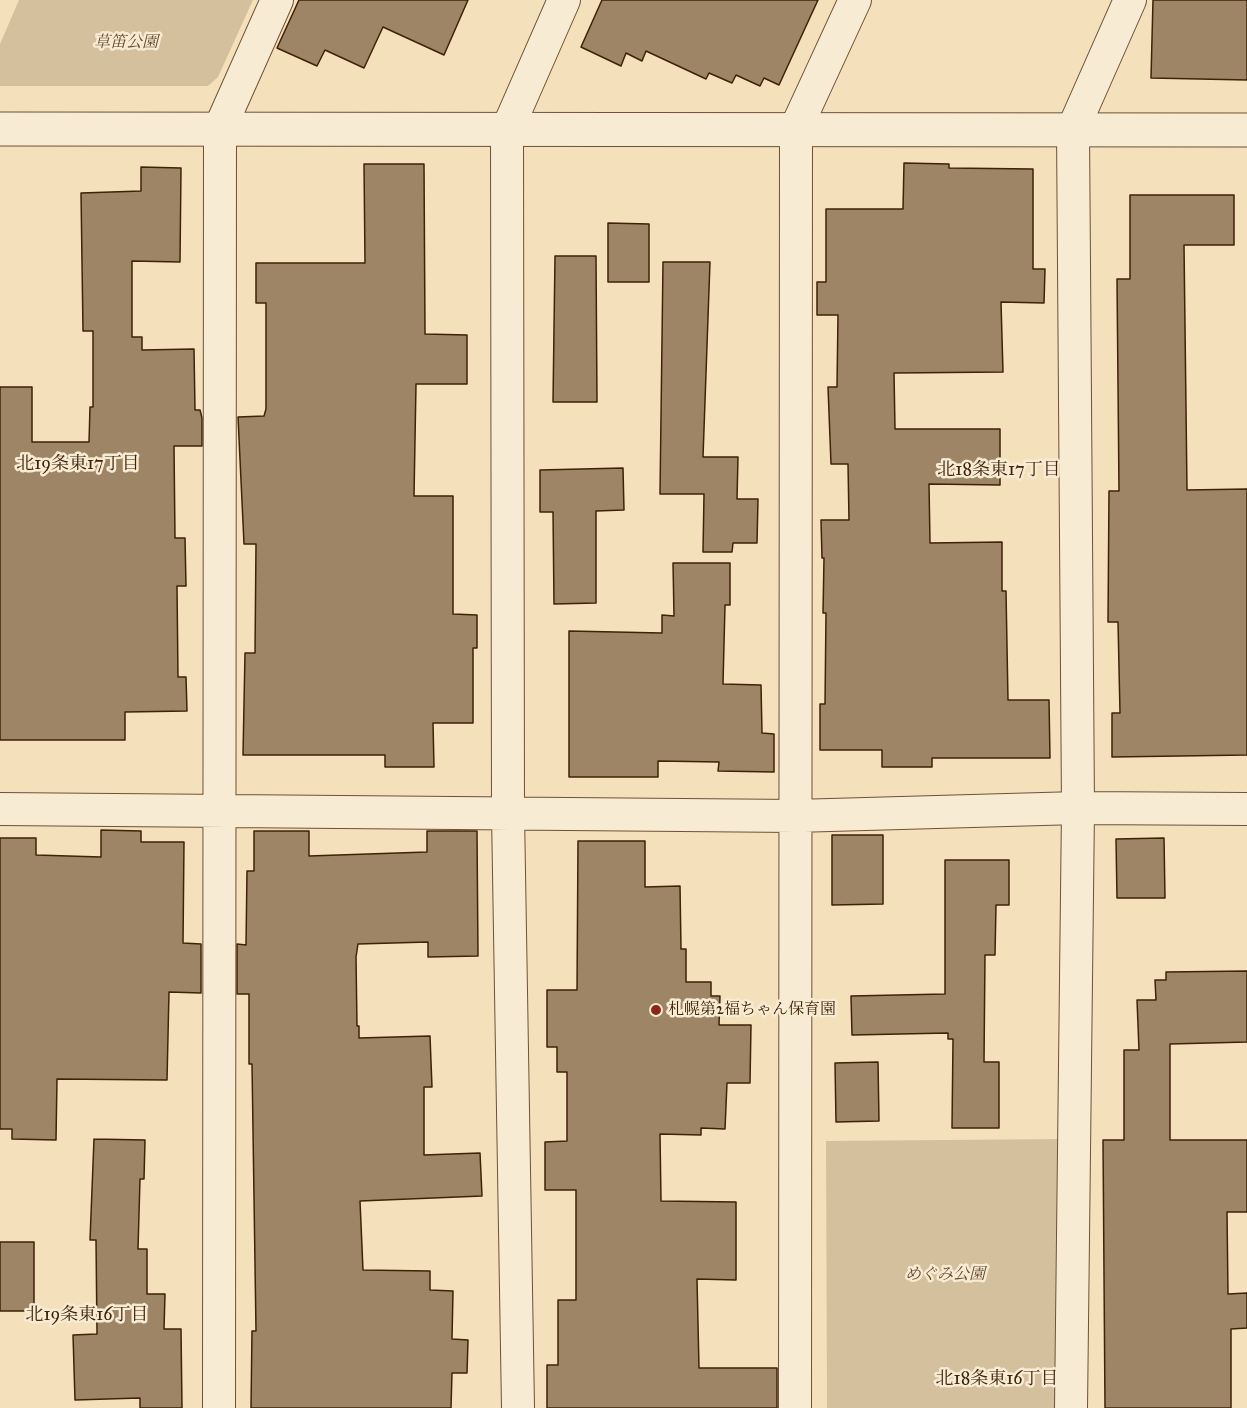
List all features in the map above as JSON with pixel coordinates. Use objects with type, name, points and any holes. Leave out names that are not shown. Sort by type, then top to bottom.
[{"type":"street","points":[[219,1408],[217,811],[220,128],[277,0]]},
{"type":"street","points":[[518,1408],[507,813],[507,130],[564,0]]},
{"type":"street","points":[[795,1408],[796,128],[855,0]]},
{"type":"street","points":[[1071,1408],[1078,808],[1073,129],[1130,0]]},
{"type":"street","points":[[0,129],[1247,130]]},
{"type":"street","points":[[0,809],[795,816],[1078,808],[1247,809]]},
{"type":"green space","name":"草笛公園","points":[[19,0],[253,0],[218,77],[208,86],[0,86],[0,44]]},
{"type":"green space","name":"めぐみ公園","points":[[1064,1139],[1062,1408],[827,1408],[826,1141]]},
{"type":"building","points":[[299,0],[468,0],[444,55],[383,27],[364,68],[325,50],[317,66],[277,48]]},
{"type":"building","points":[[602,0],[818,0],[779,85],[764,78],[760,86],[736,75],[732,83],[709,73],[706,79],[646,51],[642,61],[626,53],[621,66],[581,47]]},
{"type":"building","points":[[1153,0],[1247,0],[1247,80],[1151,78]]},
{"type":"building","points":[[904,163],[949,164],[949,168],[1033,169],[1033,269],[1045,269],[1044,303],[1001,302],[1003,372],[894,373],[895,429],[1000,429],[1000,485],[929,484],[930,543],[1002,542],[1002,591],[1006,591],[1008,700],[1049,700],[1050,758],[932,758],[932,767],[882,767],[882,750],[820,750],[820,704],[825,704],[826,613],[823,613],[824,558],[822,558],[821,520],[849,520],[848,464],[831,464],[828,387],[837,387],[838,315],[817,315],[817,282],[826,282],[826,209],[903,209]]},
{"type":"building","points":[[364,164],[424,164],[425,334],[467,335],[467,384],[416,384],[414,496],[453,496],[453,614],[477,615],[477,648],[473,648],[473,723],[433,723],[434,767],[385,767],[385,755],[243,755],[245,653],[255,653],[256,544],[244,544],[238,417],[264,416],[266,409],[266,303],[256,303],[256,263],[365,263]]},
{"type":"building","points":[[141,167],[181,168],[180,262],[132,261],[132,337],[142,337],[142,350],[194,349],[195,410],[200,410],[202,418],[202,446],[174,446],[175,538],[185,538],[186,586],[177,586],[178,677],[186,677],[187,711],[125,712],[125,740],[0,740],[0,387],[32,387],[32,442],[89,442],[90,407],[93,407],[93,331],[83,331],[81,193],[141,191]]},
{"type":"building","points":[[1130,195],[1234,195],[1234,245],[1184,245],[1187,490],[1247,489],[1247,755],[1112,757],[1112,713],[1120,713],[1118,622],[1108,622],[1109,491],[1119,491],[1117,279],[1130,279]]},
{"type":"building","points":[[608,223],[649,224],[649,282],[608,282]]},
{"type":"building","points":[[555,256],[596,256],[597,402],[553,402]]},
{"type":"building","points":[[663,262],[710,262],[703,457],[738,457],[737,499],[758,499],[757,543],[733,543],[732,552],[703,552],[704,494],[660,494]]},
{"type":"building","points":[[623,468],[624,510],[596,511],[596,603],[554,604],[553,512],[540,512],[540,470]]},
{"type":"building","points":[[673,563],[730,563],[730,605],[725,605],[723,684],[761,685],[762,733],[774,734],[774,772],[718,771],[719,762],[658,761],[658,777],[569,777],[569,631],[662,633],[662,615],[674,616]]},
{"type":"building","points":[[101,830],[141,831],[141,842],[184,842],[183,943],[201,944],[201,993],[169,992],[167,1080],[57,1079],[56,1140],[12,1139],[12,1129],[0,1129],[0,838],[36,838],[36,855],[101,857]]},
{"type":"building","points":[[254,831],[309,831],[309,856],[427,852],[427,831],[477,831],[478,956],[428,957],[428,942],[358,944],[356,957],[359,1038],[430,1036],[432,1087],[424,1087],[424,1155],[480,1153],[482,1196],[360,1201],[363,1270],[430,1271],[430,1290],[453,1291],[452,1339],[468,1340],[467,1373],[452,1373],[451,1408],[251,1408],[252,1331],[256,1331],[252,1064],[249,1064],[249,994],[237,994],[237,944],[246,945],[247,871],[254,871]]},
{"type":"building","points":[[832,835],[883,835],[883,904],[832,905]]},
{"type":"building","points":[[1164,838],[1165,898],[1117,898],[1116,839]]},
{"type":"building","points":[[578,841],[645,841],[645,887],[680,886],[681,949],[686,949],[686,982],[711,982],[711,996],[720,996],[719,1025],[751,1025],[750,1083],[727,1083],[725,1129],[701,1128],[701,1135],[660,1134],[661,1201],[736,1202],[736,1280],[697,1279],[699,1368],[777,1368],[777,1408],[547,1408],[547,1365],[558,1365],[558,1300],[576,1300],[576,1190],[545,1190],[545,1142],[567,1141],[567,1072],[557,1072],[557,1047],[547,1047],[547,990],[577,990]]},
{"type":"building","points":[[945,860],[1009,860],[1009,905],[996,905],[995,955],[985,955],[984,1062],[999,1062],[999,1128],[952,1128],[953,1039],[948,1039],[948,1033],[852,1035],[851,996],[945,994]]},
{"type":"building","points":[[1247,971],[1247,1042],[1170,1044],[1170,1140],[1247,1140],[1247,1212],[1227,1212],[1228,1294],[1247,1293],[1247,1328],[1231,1329],[1231,1408],[1105,1408],[1103,1140],[1124,1140],[1124,1050],[1139,1050],[1137,1000],[1156,1000],[1155,980],[1166,980],[1166,972]]},
{"type":"building","points":[[878,1062],[879,1121],[836,1122],[835,1063]]},
{"type":"building","points":[[94,1139],[145,1140],[144,1179],[140,1179],[138,1249],[147,1249],[147,1294],[165,1294],[164,1329],[181,1329],[182,1408],[140,1408],[140,1398],[75,1400],[73,1335],[97,1334],[96,1240],[90,1240]]},
{"type":"building","points":[[0,1242],[34,1242],[34,1311],[0,1311]]},
{"type":"place","name":"札幌第2福ちゃん保育園","points":[[656,1010]]},
{"type":"district","name":"北19条東17丁目","points":[[78,465]]},
{"type":"district","name":"北18条東17丁目","points":[[999,471]]},
{"type":"district","name":"北19条東16丁目","points":[[87,1316]]},
{"type":"district","name":"北18条東16丁目","points":[[997,1380]]}]
